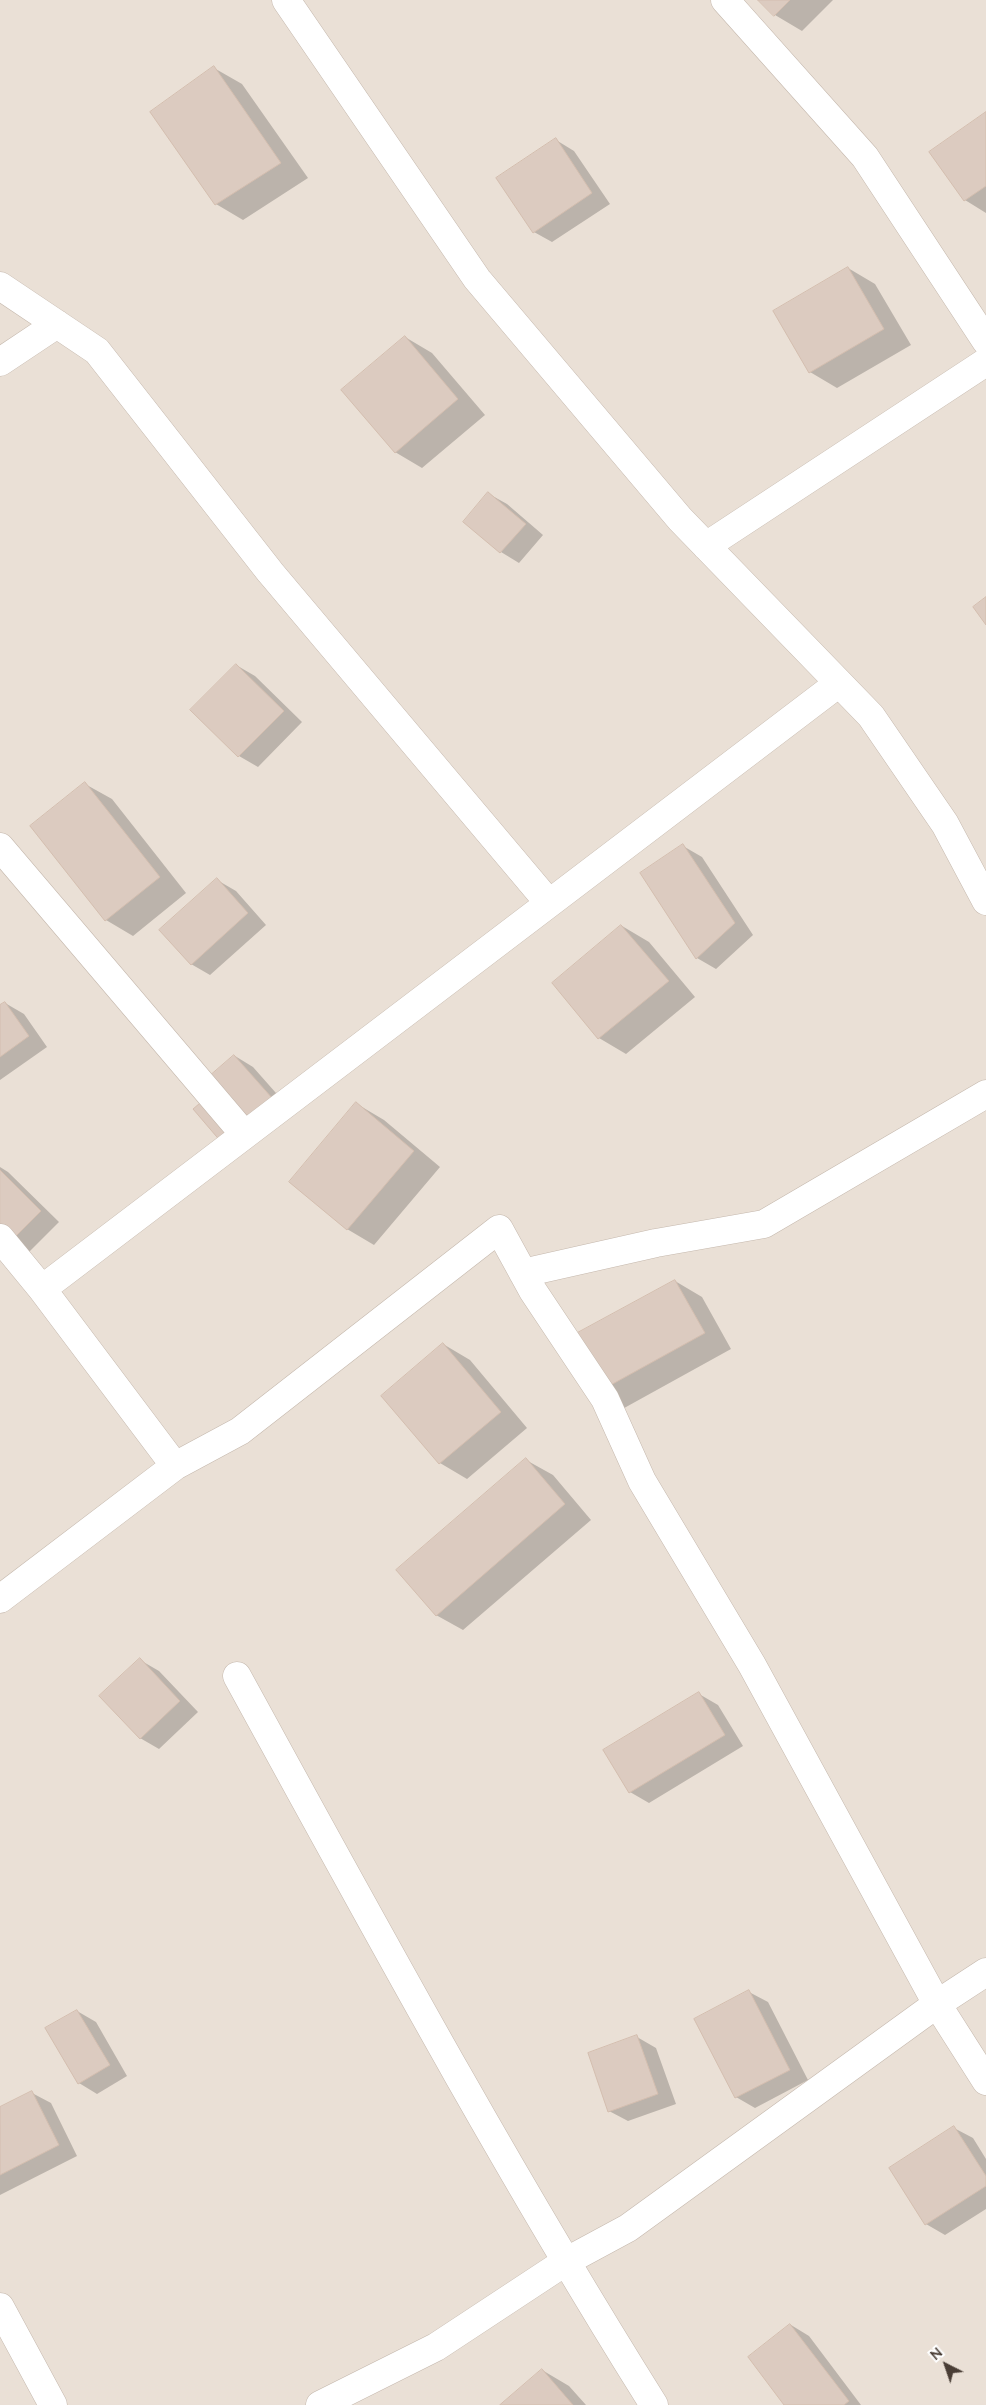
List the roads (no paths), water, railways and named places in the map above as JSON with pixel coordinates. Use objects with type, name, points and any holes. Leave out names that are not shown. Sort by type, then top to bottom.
[{"type":"street","points":[[286,0],[477,280],[680,519],[871,716],[945,824],[986,901]]},
{"type":"street","points":[[725,0],[865,156],[986,341]]},
{"type":"street","points":[[0,286],[97,351],[270,572],[549,903]]},
{"type":"street","points":[[0,362],[57,324]]},
{"type":"street","points":[[706,546],[986,362]]},
{"type":"street","points":[[42,1288],[839,683]]},
{"type":"street","points":[[0,847],[244,1134]]},
{"type":"street","points":[[524,1272],[656,1242],[764,1224],[986,1094]]},
{"type":"street","points":[[0,1599],[175,1466],[240,1431],[499,1229],[533,1291],[605,1399],[642,1481],[752,1665],[937,2004],[986,2081]]},
{"type":"street","points":[[0,1238],[42,1288],[175,1466]]},
{"type":"street","points":[[237,1676],[465,2090],[565,2262],[654,2405]]},
{"type":"street","points":[[320,2405],[436,2347],[565,2262],[628,2228],[937,2004],[986,1972]]},
{"type":"street","points":[[0,2307],[53,2405]]}]
